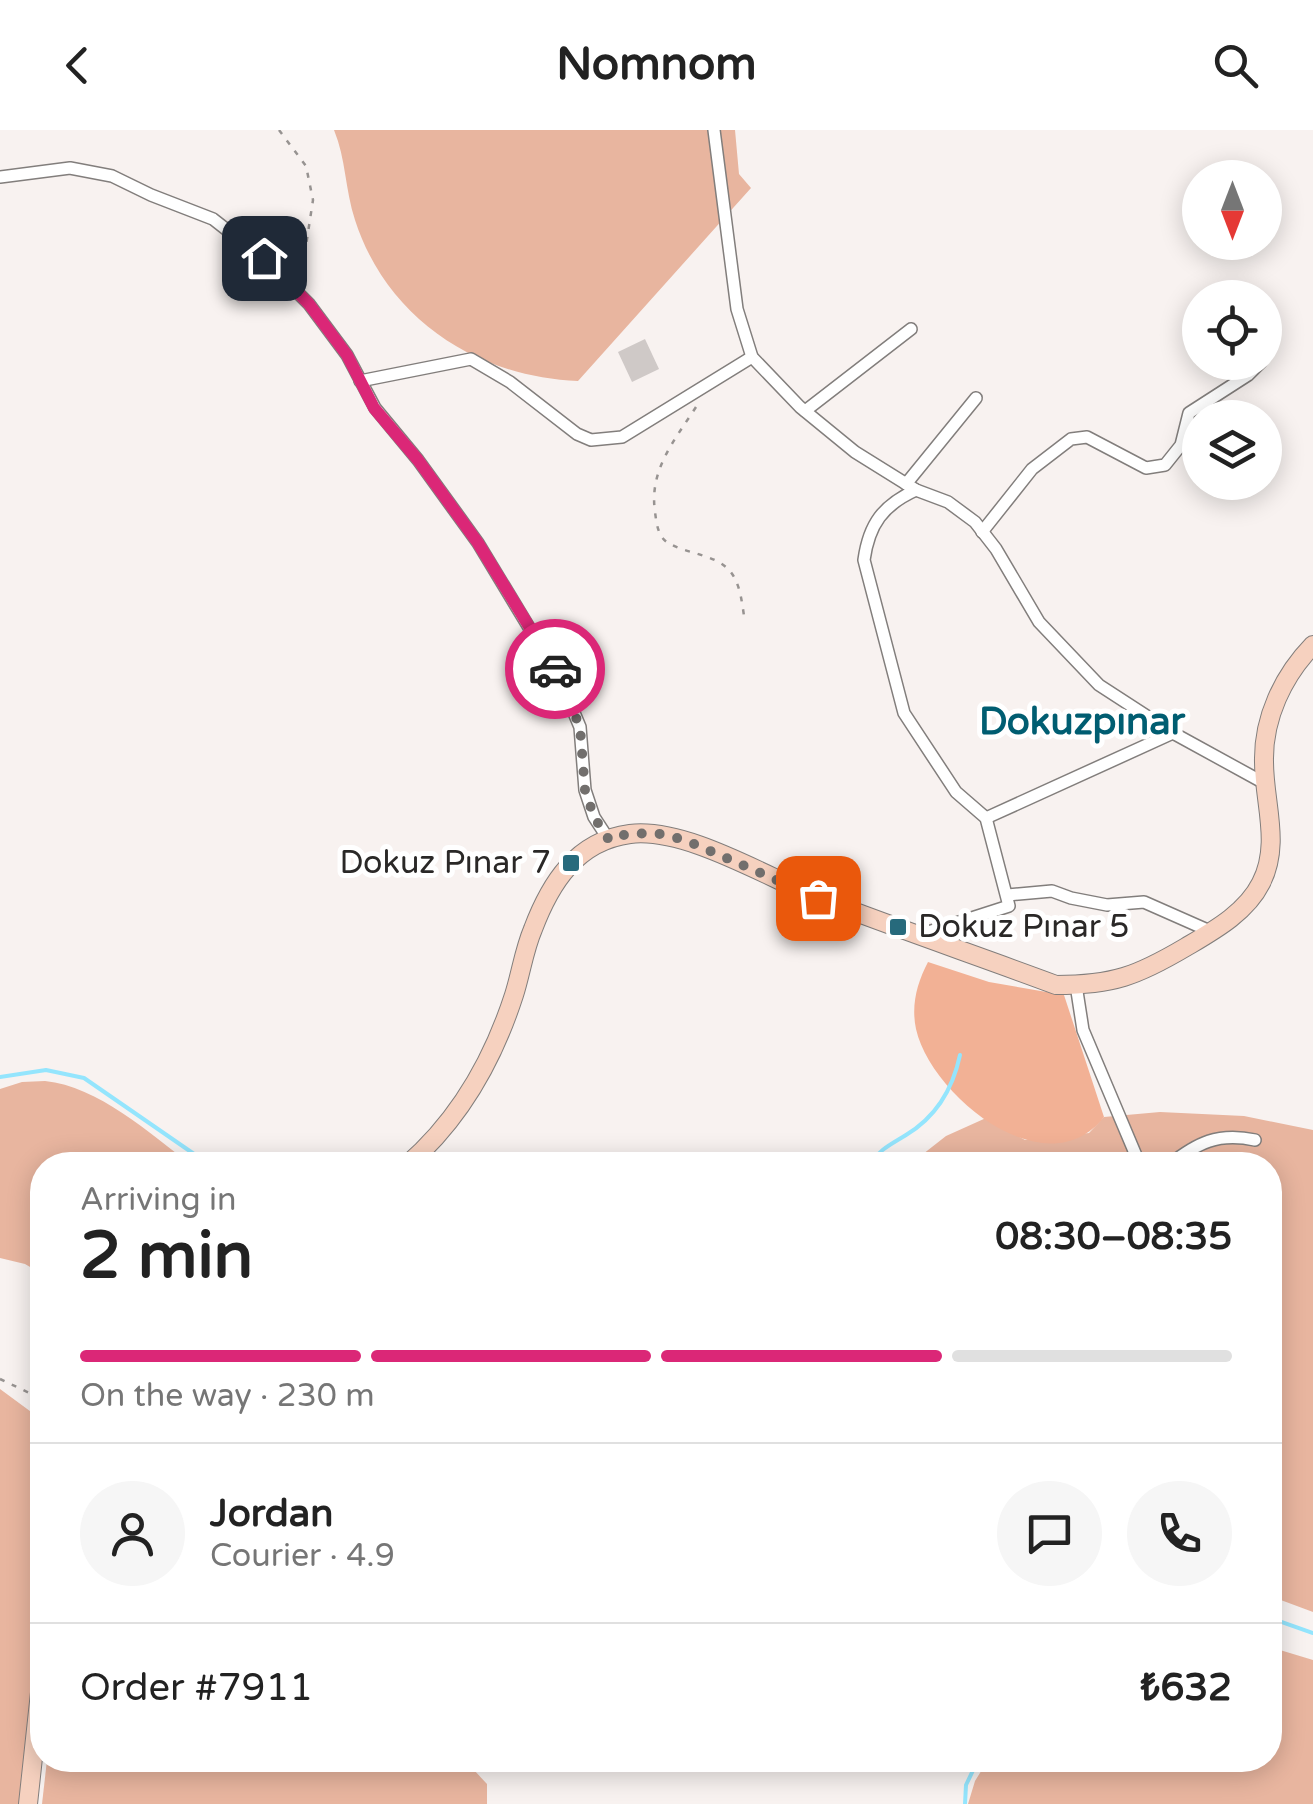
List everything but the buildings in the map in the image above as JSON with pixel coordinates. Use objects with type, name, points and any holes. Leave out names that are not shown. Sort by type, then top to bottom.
[{"type":"street","points":[[714,130],[737,309],[742,336],[752,357],[805,411],[855,452],[911,487],[948,502],[982,532],[1039,622],[1099,685],[1174,733],[1266,784]]},
{"type":"street","points":[[0,177],[70,168],[112,176],[213,219],[264,258],[298,292],[347,355],[374,408],[418,460],[478,543],[559,677],[580,727],[585,790],[594,817],[609,840]]},
{"type":"street","points":[[805,411],[911,329]]},
{"type":"street","points":[[360,380],[471,359],[510,382],[577,434],[607,441],[622,437],[752,357]]},
{"type":"street","points":[[982,532],[1032,470],[1070,439],[1087,437],[1146,468],[1165,465],[1181,444],[1189,412],[1240,380]]},
{"type":"street","points":[[919,935],[1008,906],[1008,895],[986,818],[956,792],[904,713],[864,560],[868,537],[878,516],[911,487],[976,398]]},
{"type":"street","points":[[422,1152],[439,1137],[490,1058],[548,889],[571,863],[627,834],[656,833],[685,840],[818,898],[1056,985],[1096,985],[1135,975],[1212,932],[1250,900],[1262,882],[1272,835],[1264,760],[1272,707],[1294,664],[1313,645]]},
{"type":"street","points":[[986,818],[1174,733]]},
{"type":"street","points":[[1008,895],[1052,891],[1107,905],[1144,902],[1212,932]]},
{"type":"street","points":[[1076,985],[1083,1030],[1135,1152]]},
{"type":"street","points":[[1186,1152],[1215,1137],[1254,1140]]},
{"type":"street","points":[[28,1804],[31,1772]]},
{"type":"path","points":[[279,130],[306,166],[313,200],[298,292]]},
{"type":"path","points":[[714,380],[656,472],[652,495],[656,527],[666,542],[714,560],[732,574],[745,622]]},
{"type":"path","points":[[0,1379],[30,1394]]},
{"type":"shaded area","points":[[334,130],[735,130],[739,174],[751,188],[578,381],[541,377],[471,354],[413,313],[389,286],[355,220]]},
{"type":"shaded area","points":[[928,962],[989,982],[1064,995],[1104,1117],[1080,1137],[1053,1143],[1023,1139],[994,1126],[967,1106],[926,1055],[916,1029],[916,994]]},
{"type":"shaded area","points":[[45,1081],[84,1092],[175,1152],[30,1152],[30,1267],[0,1258],[0,1089],[22,1082]]},
{"type":"shaded area","points":[[1160,1112],[1244,1116],[1313,1130],[1313,1612],[1282,1600],[1282,1152],[926,1152],[946,1136],[986,1118],[1025,1140],[1089,1133],[1104,1117]]},
{"type":"shaded area","points":[[0,1389],[30,1411],[30,1710],[21,1804],[0,1804]]},
{"type":"shaded area","points":[[1282,1651],[1313,1660],[1313,1804],[968,1804],[981,1772],[1282,1772]]},
{"type":"shaded area","points":[[46,1772],[476,1772],[487,1784],[487,1804],[42,1804]]},
{"type":"waterway","points":[[880,1152],[917,1128],[934,1110],[948,1090],[960,1055]]},
{"type":"waterway","points":[[0,1077],[46,1070],[84,1078],[191,1152]]},
{"type":"waterway","points":[[1282,1622],[1313,1633]]},
{"type":"waterway","points":[[965,1804],[966,1785],[972,1772]]},
{"type":"way so far","points":[[555,669],[580,727],[585,790],[594,817],[609,840],[627,834],[656,833],[685,840],[818,898]]},
{"type":"place","name":"Dokuz Pınar 7","points":[[571,863]]},
{"type":"place","name":"Dokuz Pınar 5","points":[[898,927]]},
{"type":"district","name":"Dokuzpınar","points":[[1082,722]]},
{"type":"route","points":[[264,258],[309,304],[347,355],[374,408],[418,460],[478,543],[555,669]]}]
